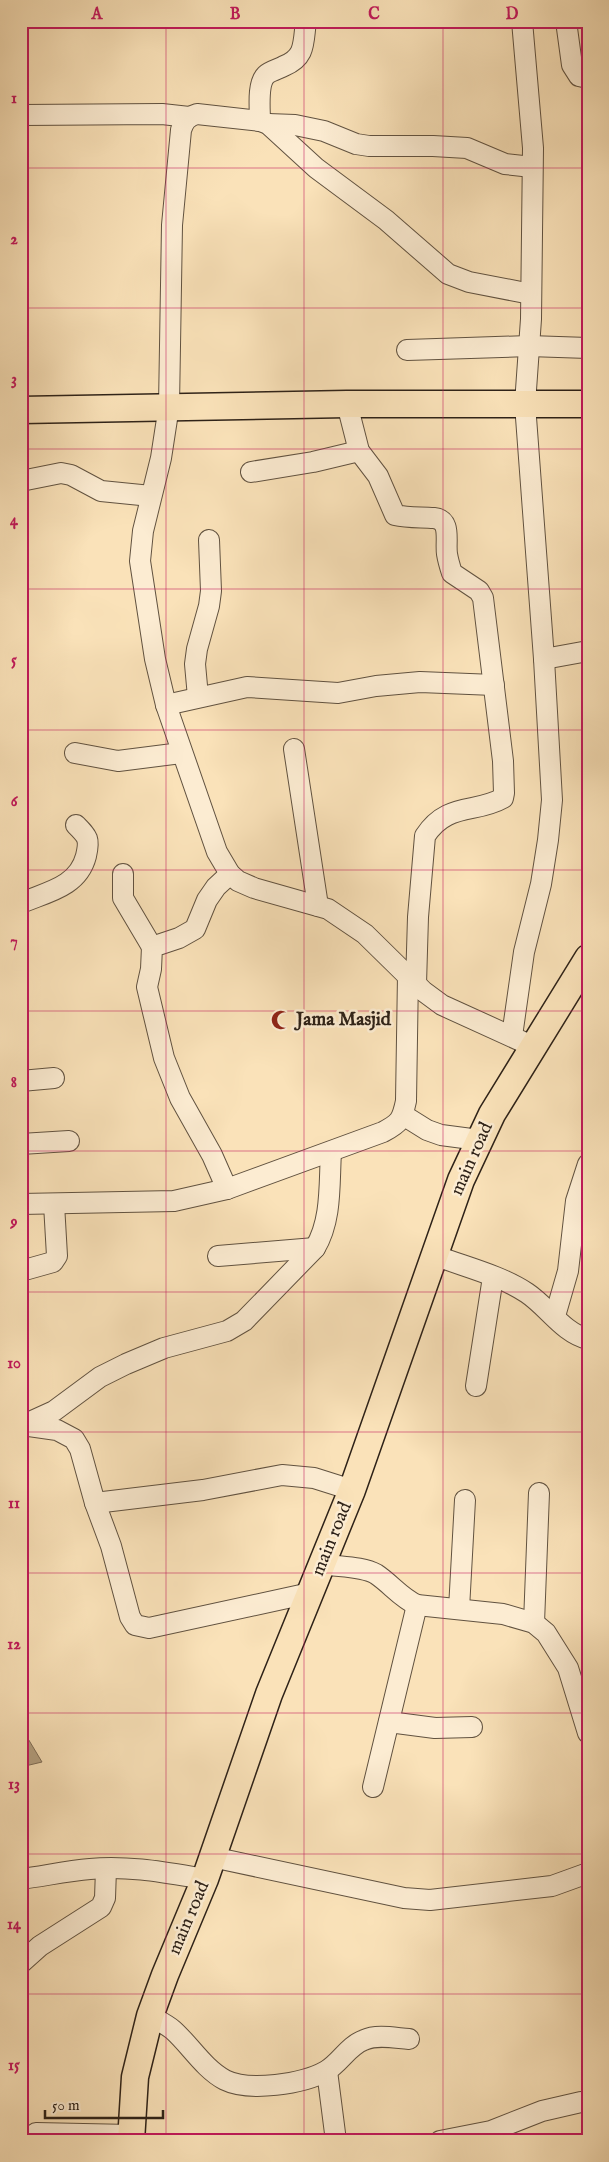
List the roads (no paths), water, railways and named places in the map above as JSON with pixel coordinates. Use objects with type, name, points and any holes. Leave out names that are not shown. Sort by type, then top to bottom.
[{"type":"main road","points":[[21,410],[347,404],[588,404]]},
{"type":"main road","name":"main road","points":[[131,2138],[134,2077],[150,2016],[209,1868],[269,1694],[352,1490],[460,1180],[492,1114],[522,1041],[586,965]]},
{"type":"street","points":[[306,21],[303,48],[300,56],[294,62],[267,74],[263,79],[260,91],[264,122],[316,168],[386,220],[448,274],[469,282],[531,294]]},
{"type":"street","points":[[522,21],[533,148],[531,294],[525,404],[544,659],[552,800],[541,884],[524,952],[522,1041],[442,1005],[422,992],[365,934],[328,909],[254,888],[238,881],[230,874],[217,852],[181,753],[166,705],[155,659],[140,561],[143,531],[161,458],[169,406],[172,225],[181,130],[184,122],[189,117],[197,114],[295,125],[324,131],[356,144],[369,146],[467,148],[505,164],[532,167]]},
{"type":"street","points":[[566,21],[572,65],[578,76],[588,78]]},
{"type":"street","points":[[21,115],[162,114],[189,117]]},
{"type":"street","points":[[407,350],[529,346],[588,348]]},
{"type":"street","points":[[21,1204],[174,1202],[227,1190],[383,1132],[398,1124],[404,1115],[412,980],[425,836],[432,825],[453,812],[502,798],[504,793],[503,761],[483,598],[479,591],[452,573],[447,554],[447,529],[444,523],[436,518],[408,518],[395,515],[378,476],[359,451],[347,404]]},
{"type":"street","points":[[251,472],[313,462],[359,451]]},
{"type":"street","points":[[21,480],[62,473],[71,475],[101,490],[151,496]]},
{"type":"street","points":[[198,697],[195,664],[197,649],[209,606],[209,540]]},
{"type":"street","points":[[544,659],[588,651]]},
{"type":"street","points":[[166,705],[247,686],[338,693],[376,686],[420,682],[494,685]]},
{"type":"street","points":[[294,749],[318,906]]},
{"type":"street","points":[[75,753],[118,761],[181,753]]},
{"type":"street","points":[[21,903],[65,885],[75,878],[84,862],[88,845],[87,836],[76,825]]},
{"type":"street","points":[[123,874],[123,898],[152,947],[151,969],[147,987],[164,1058],[180,1098],[212,1155],[227,1190]]},
{"type":"street","points":[[152,947],[179,938],[194,928],[207,900],[216,887],[230,874]]},
{"type":"street","points":[[21,1081],[54,1078]]},
{"type":"street","points":[[404,1115],[427,1130],[441,1135],[479,1140]]},
{"type":"street","points":[[21,1144],[69,1140]]},
{"type":"street","points":[[22,1425],[54,1411],[100,1377],[126,1364],[164,1348],[227,1331],[244,1321],[315,1248],[322,1236],[327,1218],[331,1152]]},
{"type":"street","points":[[555,1316],[568,1271],[576,1201],[588,1165]]},
{"type":"street","points":[[21,1271],[53,1262],[57,1256],[54,1204]]},
{"type":"street","points":[[218,1256],[315,1248]]},
{"type":"street","points":[[434,1256],[493,1277],[527,1293],[570,1331],[588,1339]]},
{"type":"street","points":[[476,1386],[493,1277]]},
{"type":"street","points":[[22,1425],[57,1430],[74,1439],[80,1449],[95,1504],[111,1546],[130,1617],[135,1625],[149,1628],[310,1594]]},
{"type":"street","points":[[95,1504],[203,1490],[282,1475],[314,1478],[352,1490]]},
{"type":"street","points":[[534,1623],[539,1493]]},
{"type":"street","points":[[459,1609],[465,1500]]},
{"type":"street","points":[[322,1564],[376,1574],[417,1605],[503,1614],[534,1623],[546,1633],[568,1668],[588,1733]]},
{"type":"street","points":[[373,1787],[417,1605]]},
{"type":"street","points":[[389,1722],[435,1728],[472,1727]]},
{"type":"street","points":[[21,1879],[91,1869],[156,1870],[209,1868],[404,1898],[430,1900],[552,1886],[588,1873]]},
{"type":"street","points":[[21,1963],[40,1946],[101,1907],[105,1898],[106,1869]]},
{"type":"street","points":[[150,2016],[172,2028],[212,2069],[225,2079],[238,2084],[255,2086],[305,2080],[327,2071],[356,2044],[366,2039],[385,2037],[409,2039]]},
{"type":"street","points":[[327,2071],[336,2141]]},
{"type":"street","points":[[440,2141],[491,2131],[542,2111],[581,2102]]},
{"type":"street","points":[[36,2133],[131,2138]]},
{"type":"place","name":"Jama Masjid","points":[[281,1020]]}]
